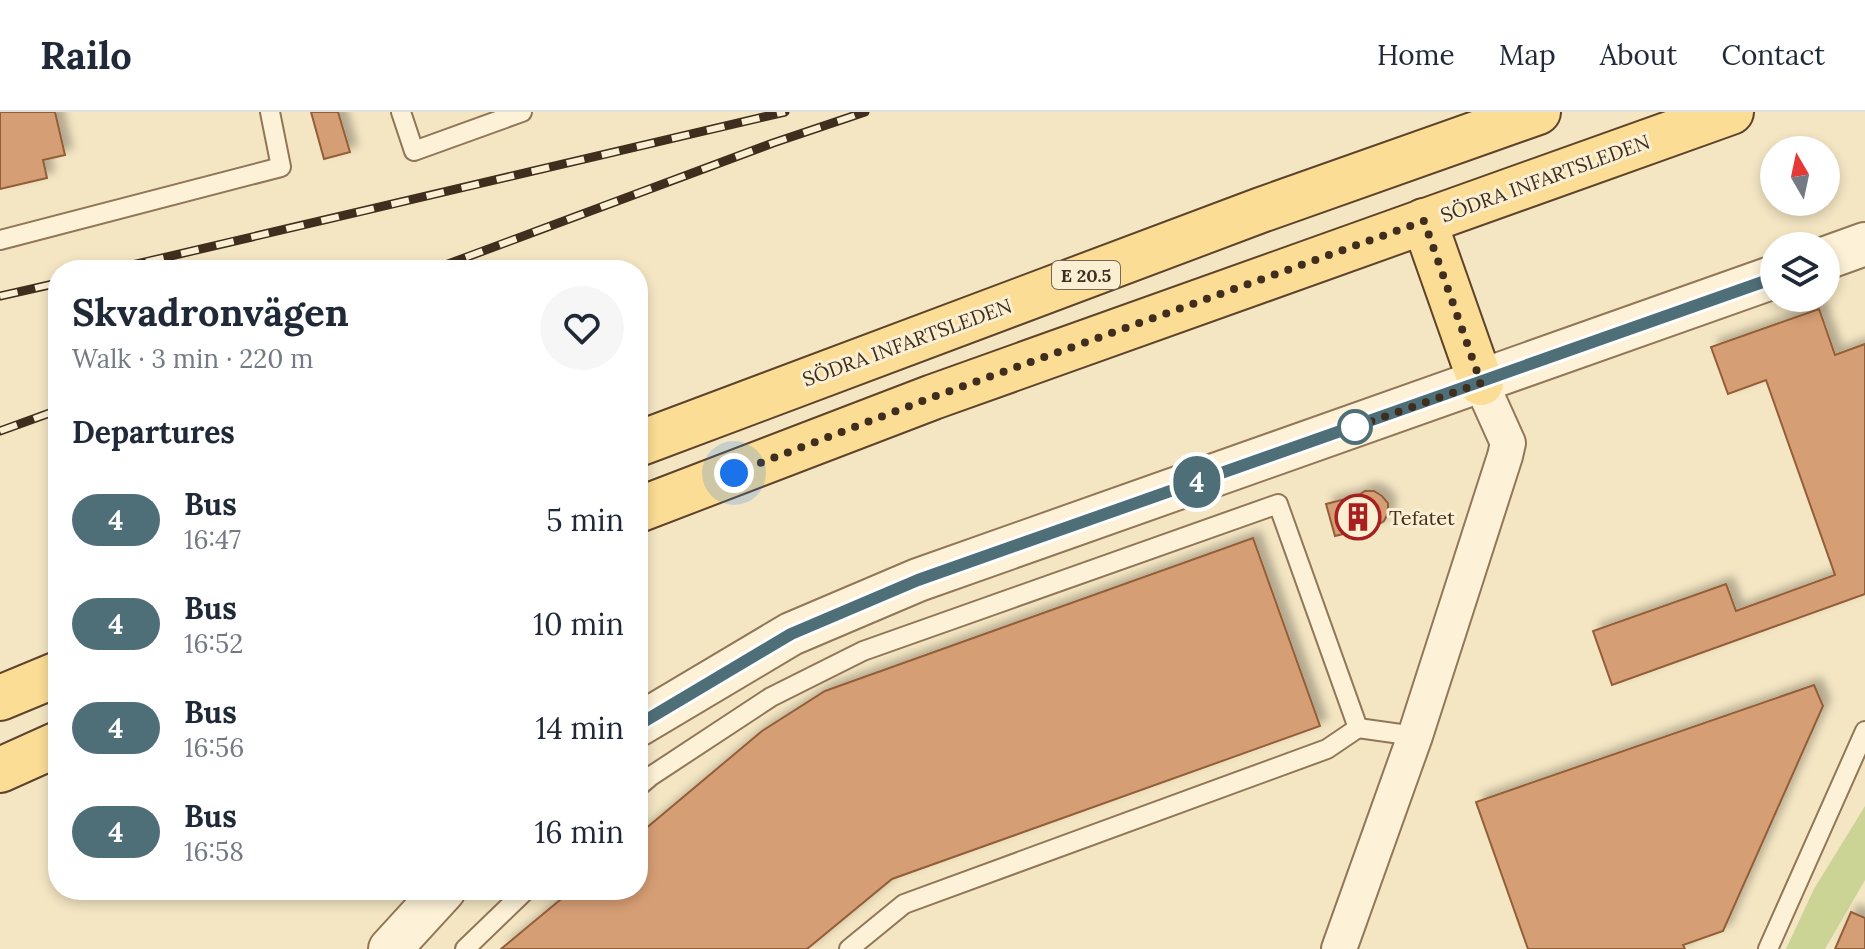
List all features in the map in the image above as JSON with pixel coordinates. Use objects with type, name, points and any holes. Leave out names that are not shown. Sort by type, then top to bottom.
[{"type":"main road","name":"SÖDRA INFARTSLEDEN","points":[[648,440],[1261,210],[1538,112]]},
{"type":"main road","name":"SÖDRA INFARTSLEDEN","points":[[648,506],[933,397],[1731,112]]},
{"type":"main road","points":[[1424,221],[1481,383]]},
{"type":"main road","points":[[0,698],[48,678]]},
{"type":"main road","points":[[0,770],[48,748]]},
{"type":"street","points":[[1840,253],[1865,244]]},
{"type":"street","points":[[648,719],[791,634],[904,586],[1760,282]]},
{"type":"street","points":[[1339,949],[1415,736],[1505,456],[1508,443],[1481,383]]},
{"type":"street","points":[[390,949],[435,900]]},
{"type":"lane","points":[[0,240],[281,167],[270,112]]},
{"type":"lane","points":[[401,112],[414,151],[522,112]]},
{"type":"lane","points":[[648,779],[771,697],[863,651],[1278,504],[1358,728]]},
{"type":"lane","points":[[849,949],[904,904],[1327,749],[1358,728],[1415,736]]},
{"type":"lane","points":[[1768,949],[1865,731]]},
{"type":"lane","points":[[465,949],[516,900]]},
{"type":"green space","points":[[1865,806],[1865,880],[1825,949],[1786,949],[1814,889]]},
{"type":"building","points":[[0,112],[55,112],[65,155],[43,160],[47,178],[0,189]]},
{"type":"building","points":[[311,112],[338,112],[350,152],[324,159]]},
{"type":"building","points":[[1810,312],[1820,312],[1835,355],[1865,344],[1865,594],[1612,685],[1593,631],[1726,584],[1736,611],[1835,575],[1766,380],[1728,394],[1711,347]]},
{"type":"building","name":"Tefatet","points":[[1374,491],[1388,503],[1384,521],[1376,526],[1335,536],[1326,504]]},
{"type":"building","points":[[1253,538],[1320,726],[892,879],[807,949],[501,949],[560,900],[648,900],[648,827],[762,731],[825,691]]},
{"type":"building","points":[[1814,685],[1823,706],[1723,931],[1683,945],[1685,949],[1528,949],[1476,802]]},
{"type":"building","points":[[1851,912],[1865,918],[1865,949],[1835,949]]},
{"type":"railway","points":[[154,260],[785,112]]},
{"type":"railway","points":[[459,260],[865,112]]},
{"type":"railway","points":[[0,296],[48,285]]},
{"type":"railway","points":[[0,431],[48,414]]},
{"type":"bus line","name":"4","points":[[648,719],[791,634],[918,580],[1760,283]]},
{"type":"place","name":"Tefatet","points":[[1358,517]]},
{"type":"route","points":[[734,473],[933,397],[1424,221],[1481,383],[1355,427]]}]
